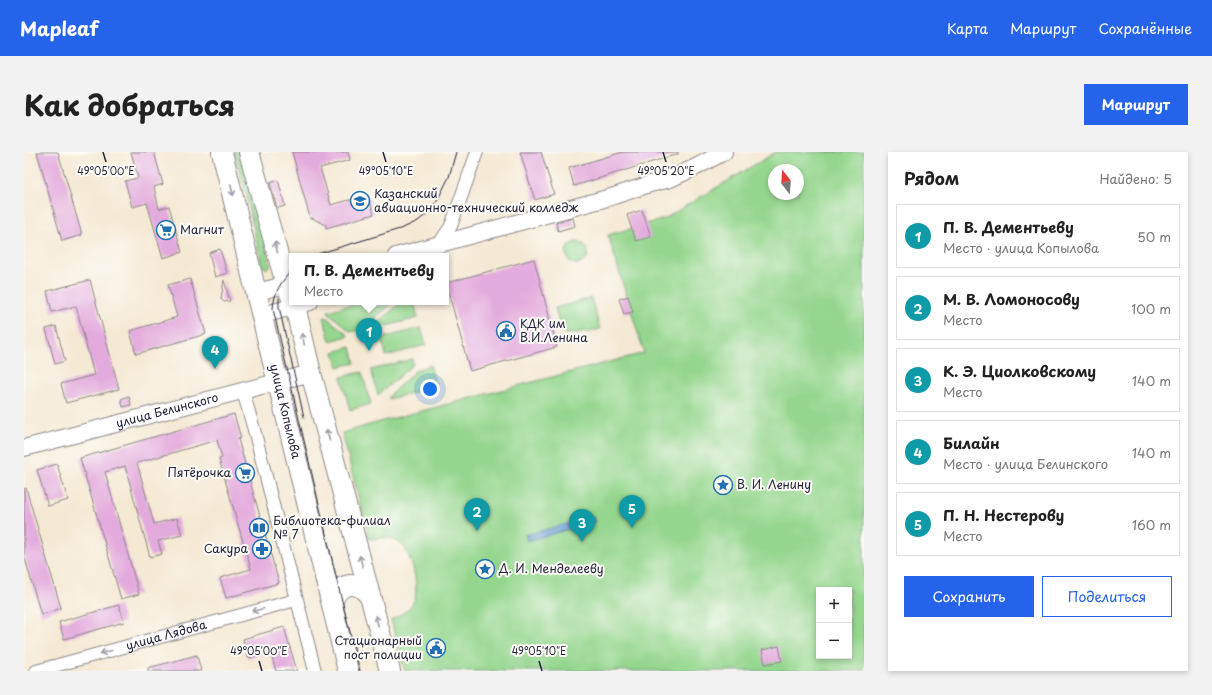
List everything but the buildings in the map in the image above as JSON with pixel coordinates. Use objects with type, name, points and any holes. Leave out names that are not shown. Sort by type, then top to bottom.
[{"type":"main road","name":"улица Копылова","points":[[222,152],[263,315],[277,382],[348,671]]},
{"type":"main road","points":[[249,152],[289,277]]},
{"type":"main road","points":[[297,305],[311,373],[390,671]]},
{"type":"main road","points":[[333,609],[332,602],[334,596],[339,589],[350,585],[363,588],[371,599]]},
{"type":"street","points":[[434,251],[451,226],[477,152]]},
{"type":"street","points":[[419,253],[434,251],[670,179],[724,152]]},
{"type":"street","points":[[257,292],[289,295]]},
{"type":"street","points":[[263,315],[289,300]]},
{"type":"street","name":"улица Белинского","points":[[24,448],[311,373]]},
{"type":"street","points":[[243,391],[315,671]]},
{"type":"street","name":"улица Лядова","points":[[36,671],[296,600]]},
{"type":"green space","points":[[234,152],[242,152],[270,262],[270,266],[267,269],[262,266],[246,194]]},
{"type":"green space","points":[[776,152],[864,152],[864,671],[405,671],[391,620],[407,610],[414,600],[416,595],[416,587],[414,571],[409,555],[401,544],[389,538],[369,539],[342,433],[644,353],[608,235],[664,219]]},
{"type":"green space","points":[[577,242],[585,245],[588,253],[585,261],[577,264],[569,261],[566,253],[569,245]]},
{"type":"green space","points":[[591,298],[600,329],[587,333],[585,331],[574,334],[565,334],[560,327],[555,308]]},
{"type":"green space","points":[[349,305],[390,305],[374,320],[364,322],[365,328],[351,332],[328,311]]},
{"type":"green space","points":[[398,305],[415,305],[418,318],[378,328],[377,324]]},
{"type":"green space","points":[[326,317],[348,336],[330,341],[324,318]]},
{"type":"green space","points":[[421,328],[426,345],[386,356],[382,338]]},
{"type":"green space","points":[[351,347],[355,363],[338,367],[334,352]]},
{"type":"green space","points":[[412,359],[413,364],[378,395],[371,370]]},
{"type":"green space","points":[[430,365],[436,386],[389,399],[389,396],[416,370]]},
{"type":"green space","points":[[362,372],[371,404],[350,410],[341,377]]},
{"type":"water","points":[[593,517],[595,522],[527,541],[525,535]]},
{"type":"tram line","points":[[321,253],[403,228],[418,221],[428,213],[436,203],[449,177],[456,152]]},
{"type":"tram line","points":[[289,274],[279,288],[275,297],[273,309],[339,589],[360,671]]},
{"type":"tram line","points":[[279,298],[279,307],[304,417]]},
{"type":"place","name":"Казанский авиационно-технический колледж","points":[[360,201]]},
{"type":"place","name":"Магнит","points":[[166,230]]},
{"type":"place","name":"КДК им В.И.Ленина","points":[[506,331]]},
{"type":"place","name":"П. В. Дементьеву","points":[[369,351]]},
{"type":"place","name":"Билайн","points":[[215,369]]},
{"type":"place","name":"Пятёрочка","points":[[245,473]]},
{"type":"place","name":"В. И. Ленину","points":[[723,485]]},
{"type":"place","name":"Библиотека-филиал № 7","points":[[259,528]]},
{"type":"place","name":"П. Н. Нестерову","points":[[632,528]]},
{"type":"place","name":"М. В. Ломоносову","points":[[477,531]]},
{"type":"place","name":"К. Э. Циолковскому","points":[[582,542]]},
{"type":"place","name":"Сакура","points":[[262,549]]},
{"type":"place","name":"Д. И. Менделееву","points":[[485,569]]},
{"type":"place","name":"Стационарный пост полиции","points":[[436,648]]}]
